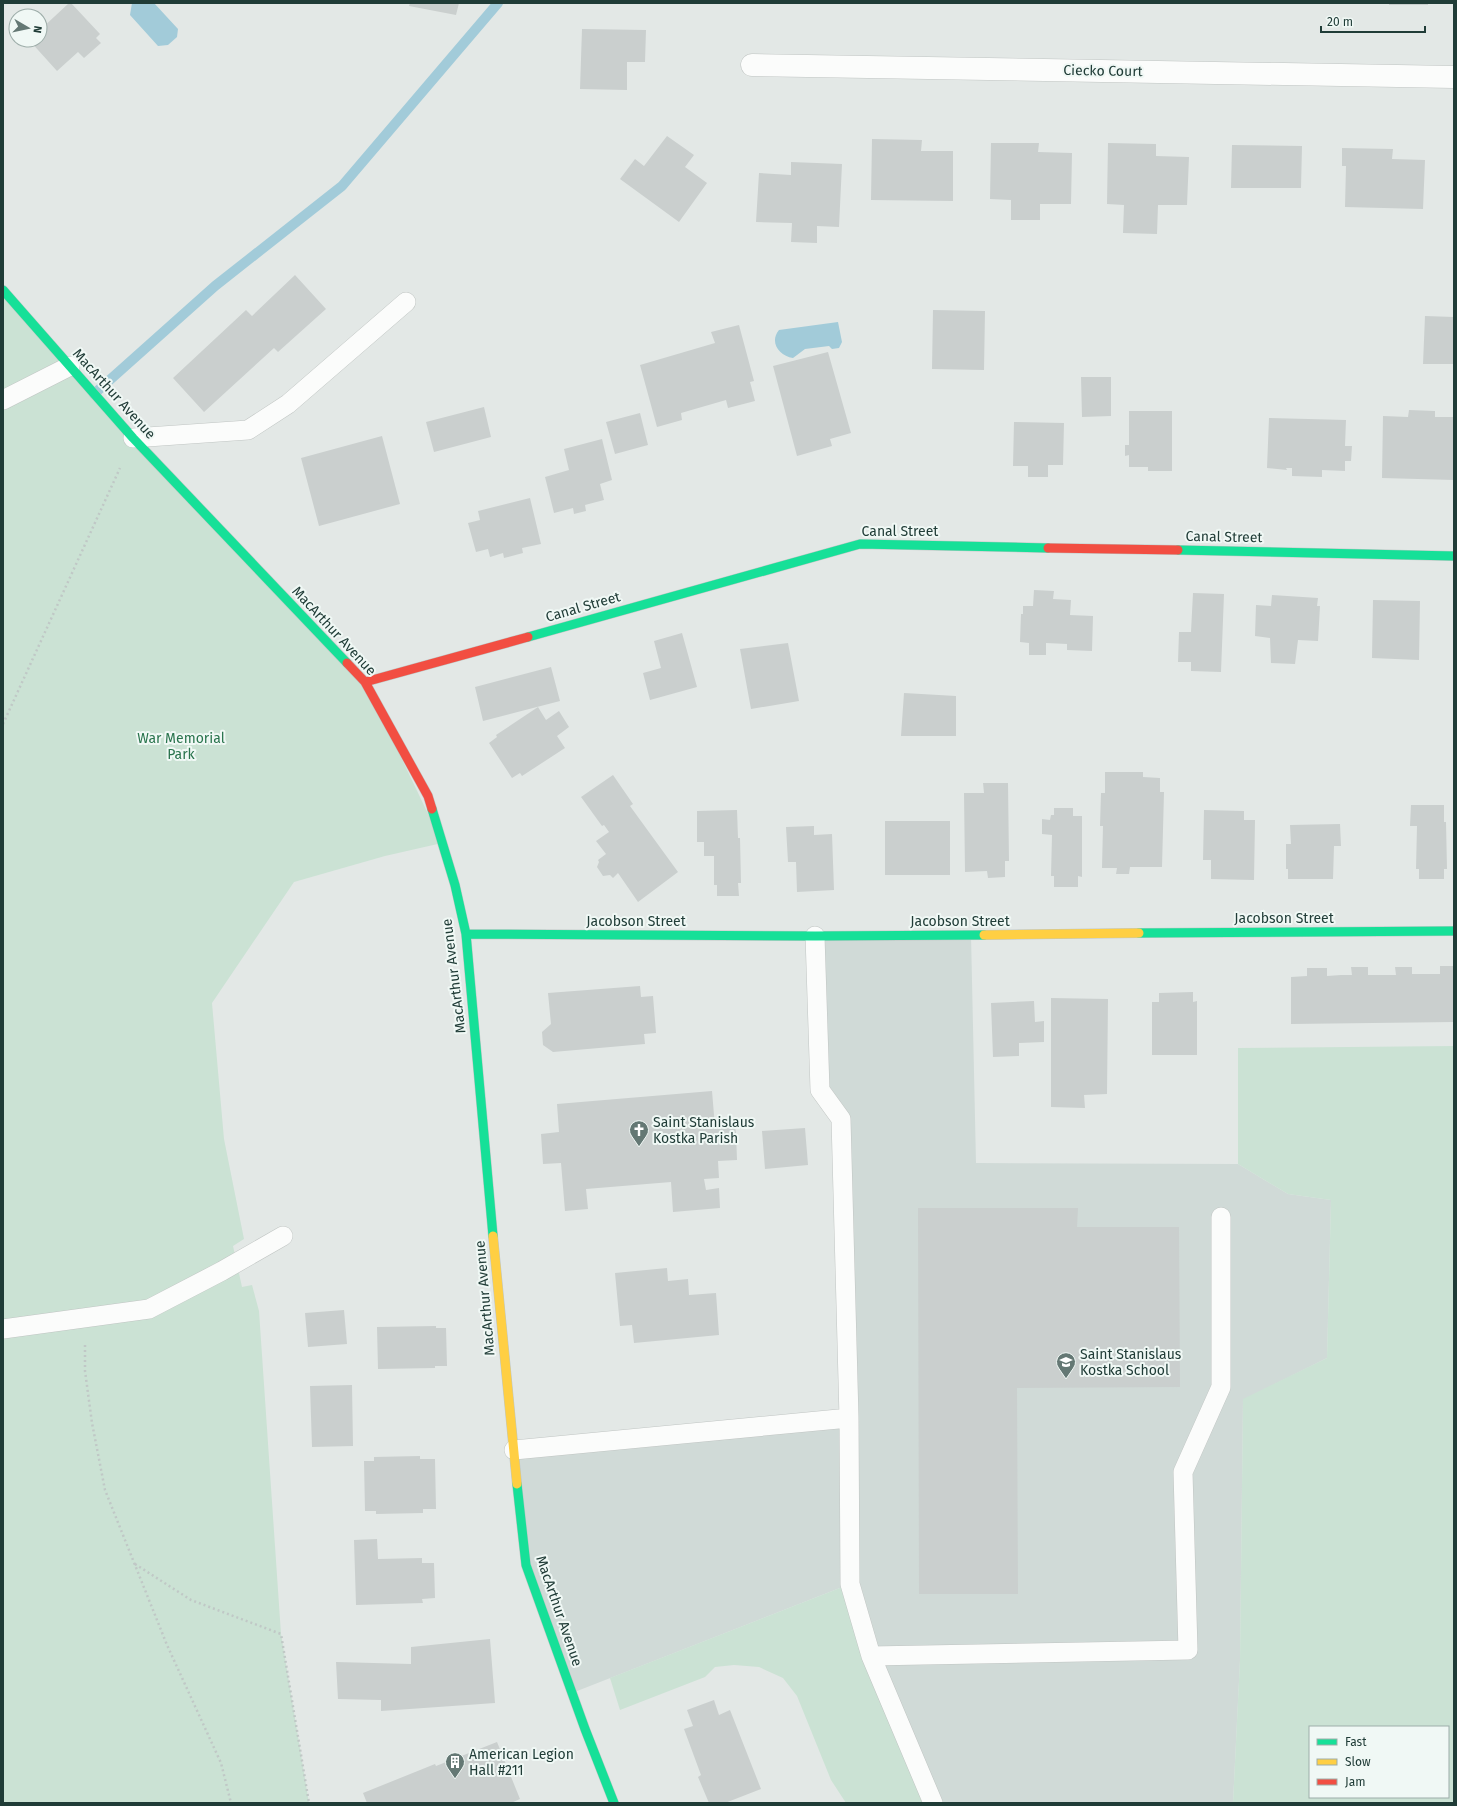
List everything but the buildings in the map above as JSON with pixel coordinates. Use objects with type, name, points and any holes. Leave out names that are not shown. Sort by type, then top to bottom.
[{"type":"street","name":"Ciecko Court","points":[[752,65],[1454,77]]},
{"type":"street","name":"MacArthur Avenue","points":[[3,290],[133,438],[365,682],[428,796],[455,885],[466,934],[526,1565],[585,1729],[614,1803]]},
{"type":"street","name":"Canal Street","points":[[365,682],[860,544],[1454,556]]},
{"type":"street","name":"Jacobson Street","points":[[466,934],[815,936],[1454,931]]},
{"type":"lane","points":[[133,438],[248,430],[288,404],[406,302]]},
{"type":"lane","points":[[3,400],[70,366]]},
{"type":"lane","points":[[815,936],[820,1090],[841,1119],[849,1418],[850,1584],[871,1656],[933,1803]]},
{"type":"lane","points":[[871,1656],[1188,1650],[1183,1472],[1221,1387],[1221,1217]]},
{"type":"lane","points":[[3,1329],[85,1319],[149,1309],[222,1271],[283,1236]]},
{"type":"lane","points":[[514,1450],[849,1418]]},
{"type":"path","points":[[3,724],[133,438]]},
{"type":"path","points":[[85,1319],[85,1371],[92,1423],[105,1490],[167,1645],[221,1763],[231,1803]]},
{"type":"path","points":[[134,1564],[191,1600],[281,1634],[309,1803]]},
{"type":"shaded area","name":"Saint Stanislaus Kostka School","points":[[971,935],[976,1163],[1238,1164],[1288,1194],[1331,1200],[1327,1358],[1243,1400],[1240,1660],[1233,1803],[933,1803],[850,1584],[572,1693],[526,1565],[514,1450],[849,1418],[841,1119],[820,1090],[815,936]]},
{"type":"green space","name":"War Memorial Park","points":[[3,290],[365,682],[442,843],[385,856],[294,882],[212,1003],[224,1139],[244,1239],[233,1246],[242,1287],[252,1285],[259,1311],[281,1634],[309,1803],[3,1803]]},
{"type":"green space","points":[[1454,1046],[1454,1803],[1233,1803],[1240,1660],[1243,1399],[1327,1358],[1331,1200],[1288,1194],[1238,1164],[1238,1048]]},
{"type":"green space","points":[[850,1584],[933,1803],[846,1803],[831,1780],[797,1696],[783,1678],[759,1667],[734,1665],[715,1667],[705,1677],[620,1710],[610,1678]]},
{"type":"water","points":[[132,3],[154,3],[178,29],[177,37],[168,45],[158,46],[130,15]]},
{"type":"water","points":[[838,322],[842,342],[839,348],[832,349],[829,346],[805,349],[793,358],[788,357],[780,351],[775,344],[776,335],[779,330]]},
{"type":"waterway","points":[[94,394],[215,286],[342,186],[498,3]]},
{"type":"traffic: fast","points":[[3,290],[133,438],[347,663]]},
{"type":"traffic: fast","points":[[528,637],[860,544],[1048,548]]},
{"type":"traffic: fast","points":[[1178,550],[1454,556]]},
{"type":"traffic: fast","points":[[432,809],[455,885],[466,934],[493,1236]]},
{"type":"traffic: fast","points":[[1139,933],[1454,931]]},
{"type":"traffic: fast","points":[[466,934],[815,936],[984,935]]},
{"type":"traffic: fast","points":[[517,1484],[526,1565],[585,1729],[614,1803]]},
{"type":"traffic: slow","points":[[984,935],[1139,933]]},
{"type":"traffic: slow","points":[[493,1236],[517,1484]]},
{"type":"traffic: jam","points":[[1048,548],[1178,550]]},
{"type":"traffic: jam","points":[[365,682],[528,637]]},
{"type":"traffic: jam","points":[[347,663],[365,682],[428,796],[432,809]]},
{"type":"place","name":"Saint Stanislaus Kostka Parish","points":[[639,1147]]},
{"type":"place","name":"Saint Stanislaus Kostka School","points":[[1066,1379]]},
{"type":"place","name":"American Legion Hall #211","points":[[455,1779]]}]
